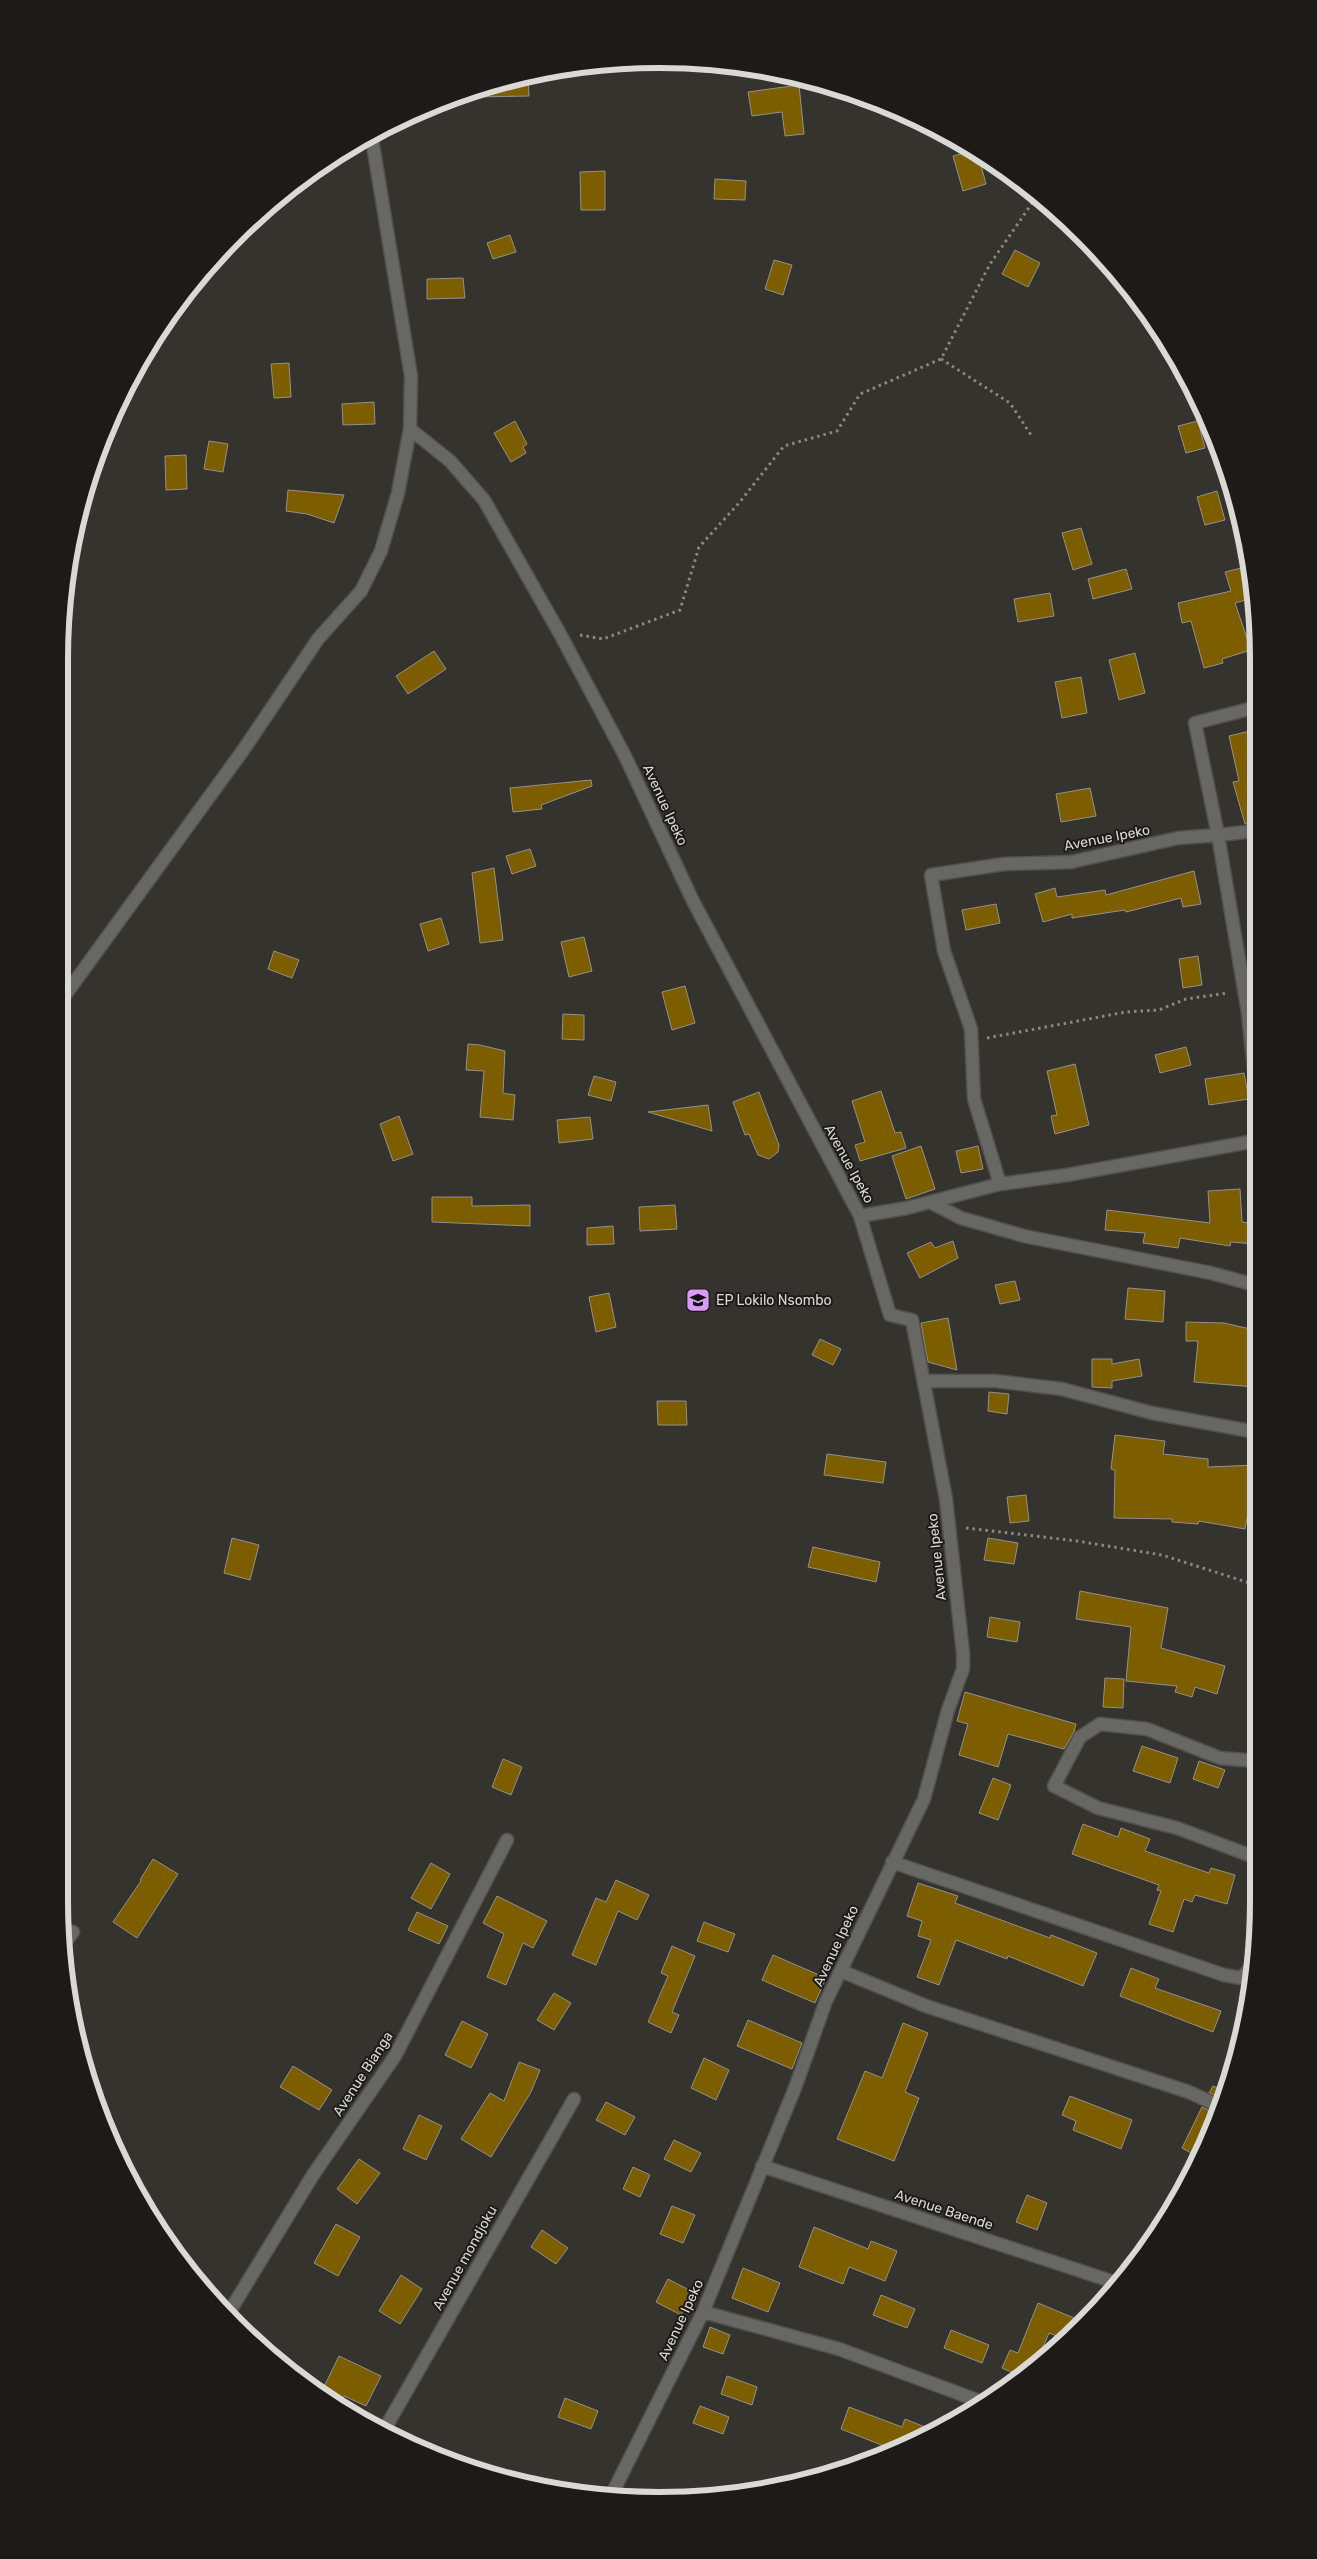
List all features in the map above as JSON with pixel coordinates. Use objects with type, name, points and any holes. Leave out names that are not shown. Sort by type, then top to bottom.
[{"type":"street","points":[[68,991],[244,749],[318,638],[360,591],[382,551],[398,492],[410,429],[411,376],[372,142]]},
{"type":"street","name":"Avenue Ipeko","points":[[410,429],[450,461],[484,500],[560,632],[626,756],[692,902],[860,1216],[890,1315],[912,1320],[925,1382],[949,1526],[963,1653],[963,1669],[948,1710],[924,1799],[840,1971],[703,2312],[614,2489]]},
{"type":"street","points":[[1250,709],[1195,723],[1218,835],[1248,1013],[1250,1035]]},
{"type":"street","name":"Avenue Ipeko","points":[[1000,1184],[974,1099],[971,1028],[944,951],[931,875],[1004,864],[1071,862],[1178,838],[1250,831]]},
{"type":"street","name":"Avenue Ipeko","points":[[860,1216],[930,1202],[1000,1184],[1067,1175],[1250,1142]]},
{"type":"street","points":[[930,1202],[961,1218],[1024,1236],[1211,1273],[1250,1284]]},
{"type":"street","points":[[925,1382],[995,1381],[1062,1389],[1152,1413],[1250,1431]]},
{"type":"street","points":[[1250,1760],[1220,1758],[1147,1729],[1100,1724],[1080,1738],[1054,1786],[1098,1808],[1177,1828],[1250,1855]]},
{"type":"street","name":"Avenue Bianga","points":[[232,2308],[313,2175],[395,2056],[507,1840]]},
{"type":"street","points":[[892,1862],[1224,1975],[1244,1979]]},
{"type":"street","points":[[69,1937],[73,1932]]},
{"type":"street","points":[[840,1971],[926,2006],[1189,2092],[1213,2103]]},
{"type":"street","name":"Avenue mondjoku","points":[[387,2425],[574,2099]]},
{"type":"street","name":"Avenue Baende","points":[[762,2166],[1110,2281]]},
{"type":"street","points":[[703,2312],[839,2348],[975,2399]]},
{"type":"path","points":[[560,632],[603,640],[680,610],[699,547],[739,503],[784,446],[836,431],[860,394],[942,359],[990,264],[1033,202]]},
{"type":"path","points":[[942,359],[1010,403],[1033,438]]},
{"type":"path","points":[[972,1042],[1126,1012],[1160,1010],[1186,999],[1224,995],[1243,986]]},
{"type":"path","points":[[949,1526],[1077,1541],[1162,1555],[1250,1583]]},
{"type":"building","points":[[528,83],[529,96],[476,97],[506,88]]},
{"type":"building","points":[[799,85],[804,134],[785,136],[782,112],[752,116],[748,92]]},
{"type":"building","points":[[964,153],[980,163],[986,184],[963,191],[953,156]]},
{"type":"building","points":[[605,171],[605,210],[581,210],[580,172]]},
{"type":"building","points":[[715,179],[746,181],[745,200],[714,199]]},
{"type":"building","points":[[510,235],[516,252],[493,259],[487,243]]},
{"type":"building","points":[[1015,250],[1040,263],[1028,287],[1002,274]]},
{"type":"building","points":[[774,260],[792,265],[783,295],[765,289]]},
{"type":"building","points":[[463,278],[465,298],[427,299],[427,279]]},
{"type":"building","points":[[289,363],[291,397],[274,398],[271,364]]},
{"type":"building","points":[[374,402],[375,424],[343,425],[342,404]]},
{"type":"building","points":[[515,421],[527,444],[523,447],[526,453],[511,462],[494,433]]},
{"type":"building","points":[[1198,421],[1205,448],[1186,453],[1178,426]]},
{"type":"building","points":[[209,441],[228,444],[223,472],[204,469]]},
{"type":"building","points":[[186,455],[187,489],[166,490],[165,456]]},
{"type":"building","points":[[288,490],[344,495],[334,523],[307,514],[286,511]]},
{"type":"building","points":[[1217,491],[1225,520],[1205,525],[1197,497]]},
{"type":"building","points":[[1081,528],[1092,564],[1073,570],[1062,533]]},
{"type":"building","points":[[1242,568],[1246,600],[1235,603],[1250,650],[1222,659],[1223,663],[1204,668],[1191,621],[1182,623],[1178,603],[1231,591],[1225,572]]},
{"type":"building","points":[[1126,569],[1132,589],[1093,599],[1088,579]]},
{"type":"building","points":[[1050,593],[1054,616],[1018,622],[1014,599]]},
{"type":"building","points":[[434,651],[446,669],[408,694],[396,676]]},
{"type":"building","points":[[1135,653],[1145,693],[1119,700],[1109,660]]},
{"type":"building","points":[[1081,677],[1087,713],[1062,718],[1055,682]]},
{"type":"building","points":[[1250,731],[1250,823],[1245,824],[1233,782],[1239,781],[1229,736]]},
{"type":"building","points":[[591,780],[592,786],[541,805],[542,809],[513,812],[510,788]]},
{"type":"building","points":[[1090,788],[1096,816],[1061,822],[1056,794]]},
{"type":"building","points":[[530,849],[536,866],[512,874],[506,856]]},
{"type":"building","points":[[494,868],[503,940],[480,943],[472,873]]},
{"type":"building","points":[[1194,871],[1201,904],[1183,907],[1181,898],[1126,912],[1125,910],[1072,918],[1072,914],[1043,922],[1035,894],[1055,888],[1057,897],[1105,890],[1106,895]]},
{"type":"building","points":[[996,904],[1000,923],[966,930],[962,910]]},
{"type":"building","points":[[441,918],[449,944],[428,951],[420,924]]},
{"type":"building","points":[[584,937],[592,971],[569,977],[561,942]]},
{"type":"building","points":[[274,951],[299,960],[292,978],[268,969]]},
{"type":"building","points":[[1198,956],[1202,985],[1183,988],[1179,959]]},
{"type":"building","points":[[685,986],[695,1023],[672,1030],[662,992]]},
{"type":"building","points":[[563,1014],[584,1015],[584,1040],[562,1039]]},
{"type":"building","points":[[468,1044],[505,1051],[503,1093],[515,1095],[513,1120],[480,1117],[484,1071],[466,1070]]},
{"type":"building","points":[[1186,1047],[1191,1065],[1160,1073],[1155,1055]]},
{"type":"building","points":[[1075,1064],[1089,1125],[1055,1134],[1051,1116],[1057,1115],[1047,1071]]},
{"type":"building","points":[[1244,1073],[1249,1099],[1209,1105],[1205,1079]]},
{"type":"building","points":[[594,1076],[616,1082],[611,1101],[588,1095]]},
{"type":"building","points":[[881,1091],[895,1133],[901,1132],[906,1148],[860,1161],[855,1145],[865,1142],[852,1101]]},
{"type":"building","points":[[759,1092],[779,1145],[778,1152],[769,1159],[758,1155],[749,1134],[745,1135],[733,1102]]},
{"type":"building","points":[[708,1105],[712,1131],[648,1112]]},
{"type":"building","points":[[399,1116],[413,1154],[393,1161],[380,1124]]},
{"type":"building","points":[[590,1117],[593,1139],[559,1143],[557,1120]]},
{"type":"building","points":[[921,1146],[935,1189],[906,1199],[892,1156]]},
{"type":"building","points":[[978,1146],[983,1169],[961,1173],[956,1151]]},
{"type":"building","points":[[1240,1189],[1242,1222],[1250,1223],[1250,1244],[1231,1242],[1230,1246],[1180,1238],[1178,1248],[1143,1243],[1145,1233],[1105,1230],[1107,1210],[1210,1223],[1208,1191]]},
{"type":"building","points":[[432,1197],[472,1197],[472,1206],[530,1205],[530,1226],[432,1222]]},
{"type":"building","points":[[675,1205],[677,1229],[640,1231],[639,1207]]},
{"type":"building","points":[[613,1226],[614,1244],[587,1245],[587,1228]]},
{"type":"building","points":[[953,1241],[958,1258],[920,1278],[907,1253],[931,1242],[935,1248]]},
{"type":"building","points":[[1015,1281],[1020,1300],[1000,1304],[995,1285]]},
{"type":"building","points":[[1128,1288],[1165,1291],[1163,1322],[1125,1319]]},
{"type":"building","points":[[609,1293],[616,1327],[596,1332],[589,1297]]},
{"type":"building","points":[[948,1318],[957,1370],[928,1362],[925,1347],[921,1323]]},
{"type":"building","points":[[1186,1322],[1224,1323],[1250,1329],[1250,1387],[1194,1382],[1198,1341],[1186,1341]]},
{"type":"building","points":[[820,1339],[841,1349],[833,1365],[812,1355]]},
{"type":"building","points":[[1092,1359],[1112,1359],[1112,1364],[1139,1359],[1142,1376],[1112,1381],[1112,1388],[1092,1387]]},
{"type":"building","points":[[989,1392],[1009,1394],[1007,1414],[988,1411]]},
{"type":"building","points":[[657,1401],[686,1401],[687,1425],[658,1425]]},
{"type":"building","points":[[1115,1435],[1165,1441],[1163,1454],[1208,1459],[1208,1467],[1250,1465],[1250,1503],[1245,1529],[1199,1521],[1198,1524],[1172,1522],[1172,1519],[1114,1518],[1115,1470],[1111,1469]]},
{"type":"building","points":[[827,1454],[886,1462],[883,1483],[824,1475]]},
{"type":"building","points":[[1026,1495],[1029,1521],[1010,1523],[1007,1497]]},
{"type":"building","points":[[232,1538],[259,1545],[250,1580],[224,1573]]},
{"type":"building","points":[[988,1538],[1018,1543],[1014,1564],[984,1560]]},
{"type":"building","points":[[813,1547],[880,1562],[876,1582],[808,1567]]},
{"type":"building","points":[[1080,1591],[1168,1608],[1161,1648],[1225,1666],[1217,1694],[1195,1687],[1192,1697],[1175,1692],[1177,1686],[1126,1681],[1131,1627],[1076,1619]]},
{"type":"building","points":[[990,1617],[1020,1622],[1017,1642],[987,1637]]},
{"type":"building","points":[[1105,1678],[1124,1679],[1123,1708],[1103,1707]]},
{"type":"building","points":[[965,1692],[1076,1724],[1074,1732],[1064,1749],[1008,1734],[998,1767],[959,1755],[968,1724],[957,1721]]},
{"type":"building","points":[[1142,1746],[1178,1758],[1170,1783],[1133,1771]]},
{"type":"building","points":[[503,1759],[522,1767],[511,1795],[492,1787]]},
{"type":"building","points":[[1199,1761],[1225,1770],[1218,1788],[1193,1779]]},
{"type":"building","points":[[993,1778],[1011,1785],[998,1820],[979,1813]]},
{"type":"building","points":[[1083,1824],[1118,1837],[1121,1828],[1150,1839],[1145,1851],[1209,1873],[1211,1868],[1235,1875],[1227,1904],[1195,1895],[1192,1902],[1184,1899],[1173,1932],[1149,1924],[1161,1891],[1157,1890],[1159,1885],[1072,1854]]},
{"type":"building","points":[[153,1859],[178,1874],[137,1938],[113,1922],[141,1881]]},
{"type":"building","points":[[431,1863],[450,1874],[431,1909],[411,1898]]},
{"type":"building","points":[[616,1880],[649,1895],[637,1920],[618,1911],[596,1965],[572,1955],[596,1898],[606,1902]]},
{"type":"building","points":[[918,1883],[958,1896],[955,1903],[1050,1938],[1051,1935],[1097,1953],[1083,1986],[1008,1956],[1007,1959],[956,1940],[939,1985],[917,1977],[931,1940],[918,1936],[922,1921],[907,1916]]},
{"type":"building","points":[[497,1896],[547,1921],[533,1948],[523,1943],[506,1985],[487,1977],[504,1934],[483,1923]]},
{"type":"building","points":[[417,1912],[448,1926],[439,1944],[408,1930]]},
{"type":"building","points":[[704,1922],[735,1934],[728,1952],[697,1941]]},
{"type":"building","points":[[672,1946],[695,1956],[672,2012],[679,2015],[671,2033],[648,2022],[668,1976],[661,1973]]},
{"type":"building","points":[[773,1955],[826,1978],[815,2003],[762,1980]]},
{"type":"building","points":[[1131,1968],[1159,1979],[1155,1988],[1221,2011],[1213,2032],[1120,1996]]},
{"type":"building","points":[[554,1993],[571,2003],[554,2030],[537,2020]]},
{"type":"building","points":[[748,2020],[802,2043],[792,2069],[737,2046]]},
{"type":"building","points":[[462,2021],[488,2034],[471,2068],[445,2055]]},
{"type":"building","points":[[903,2023],[928,2033],[905,2092],[919,2098],[894,2161],[837,2139],[865,2071],[882,2078]]},
{"type":"building","points":[[704,2058],[729,2070],[716,2100],[691,2088]]},
{"type":"building","points":[[519,2062],[540,2070],[531,2092],[491,2157],[461,2139],[490,2093],[504,2101]]},
{"type":"building","points":[[293,2066],[332,2090],[319,2110],[280,2087]]},
{"type":"building","points":[[1213,2086],[1218,2088],[1216,2096],[1209,2093]]},
{"type":"building","points":[[1070,2096],[1132,2120],[1121,2149],[1073,2130],[1076,2121],[1062,2115]]},
{"type":"building","points":[[606,2102],[635,2117],[625,2135],[596,2120]]},
{"type":"building","points":[[1202,2107],[1211,2111],[1193,2154],[1182,2148]]},
{"type":"building","points":[[419,2115],[442,2126],[426,2160],[403,2149]]},
{"type":"building","points":[[674,2140],[701,2153],[691,2172],[664,2159]]},
{"type":"building","points":[[359,2159],[380,2173],[357,2204],[337,2189]]},
{"type":"building","points":[[633,2167],[650,2175],[640,2197],[623,2189]]},
{"type":"building","points":[[1027,2195],[1047,2203],[1037,2230],[1016,2222]]},
{"type":"building","points":[[672,2206],[695,2215],[683,2243],[660,2234]]},
{"type":"building","points":[[336,2224],[360,2237],[338,2276],[314,2263]]},
{"type":"building","points":[[814,2227],[868,2249],[871,2241],[897,2251],[885,2281],[849,2267],[843,2284],[799,2267]]},
{"type":"building","points":[[542,2230],[568,2248],[556,2264],[531,2247]]},
{"type":"building","points":[[743,2268],[780,2283],[768,2312],[732,2298]]},
{"type":"building","points":[[401,2275],[422,2289],[400,2324],[379,2311]]},
{"type":"building","points":[[668,2279],[693,2292],[681,2315],[656,2302]]},
{"type":"building","points":[[881,2295],[915,2309],[907,2328],[873,2315]]},
{"type":"building","points":[[1038,2303],[1074,2318],[1057,2336],[1049,2333],[1042,2350],[1013,2373],[1002,2368],[1010,2350],[1018,2353]]},
{"type":"building","points":[[710,2327],[730,2335],[723,2354],[703,2347]]},
{"type":"building","points":[[951,2330],[989,2345],[982,2363],[944,2348]]},
{"type":"building","points":[[339,2356],[381,2376],[366,2406],[344,2396],[342,2399],[324,2387]]},
{"type":"building","points":[[727,2376],[757,2387],[752,2405],[721,2394]]},
{"type":"building","points":[[565,2398],[598,2411],[591,2429],[558,2417]]},
{"type":"building","points":[[700,2406],[729,2417],[723,2434],[693,2423]]},
{"type":"building","points":[[849,2407],[902,2427],[905,2419],[926,2428],[886,2447],[841,2429]]},
{"type":"place","name":"EP Lokilo Nsombo","points":[[698,1300]]}]
